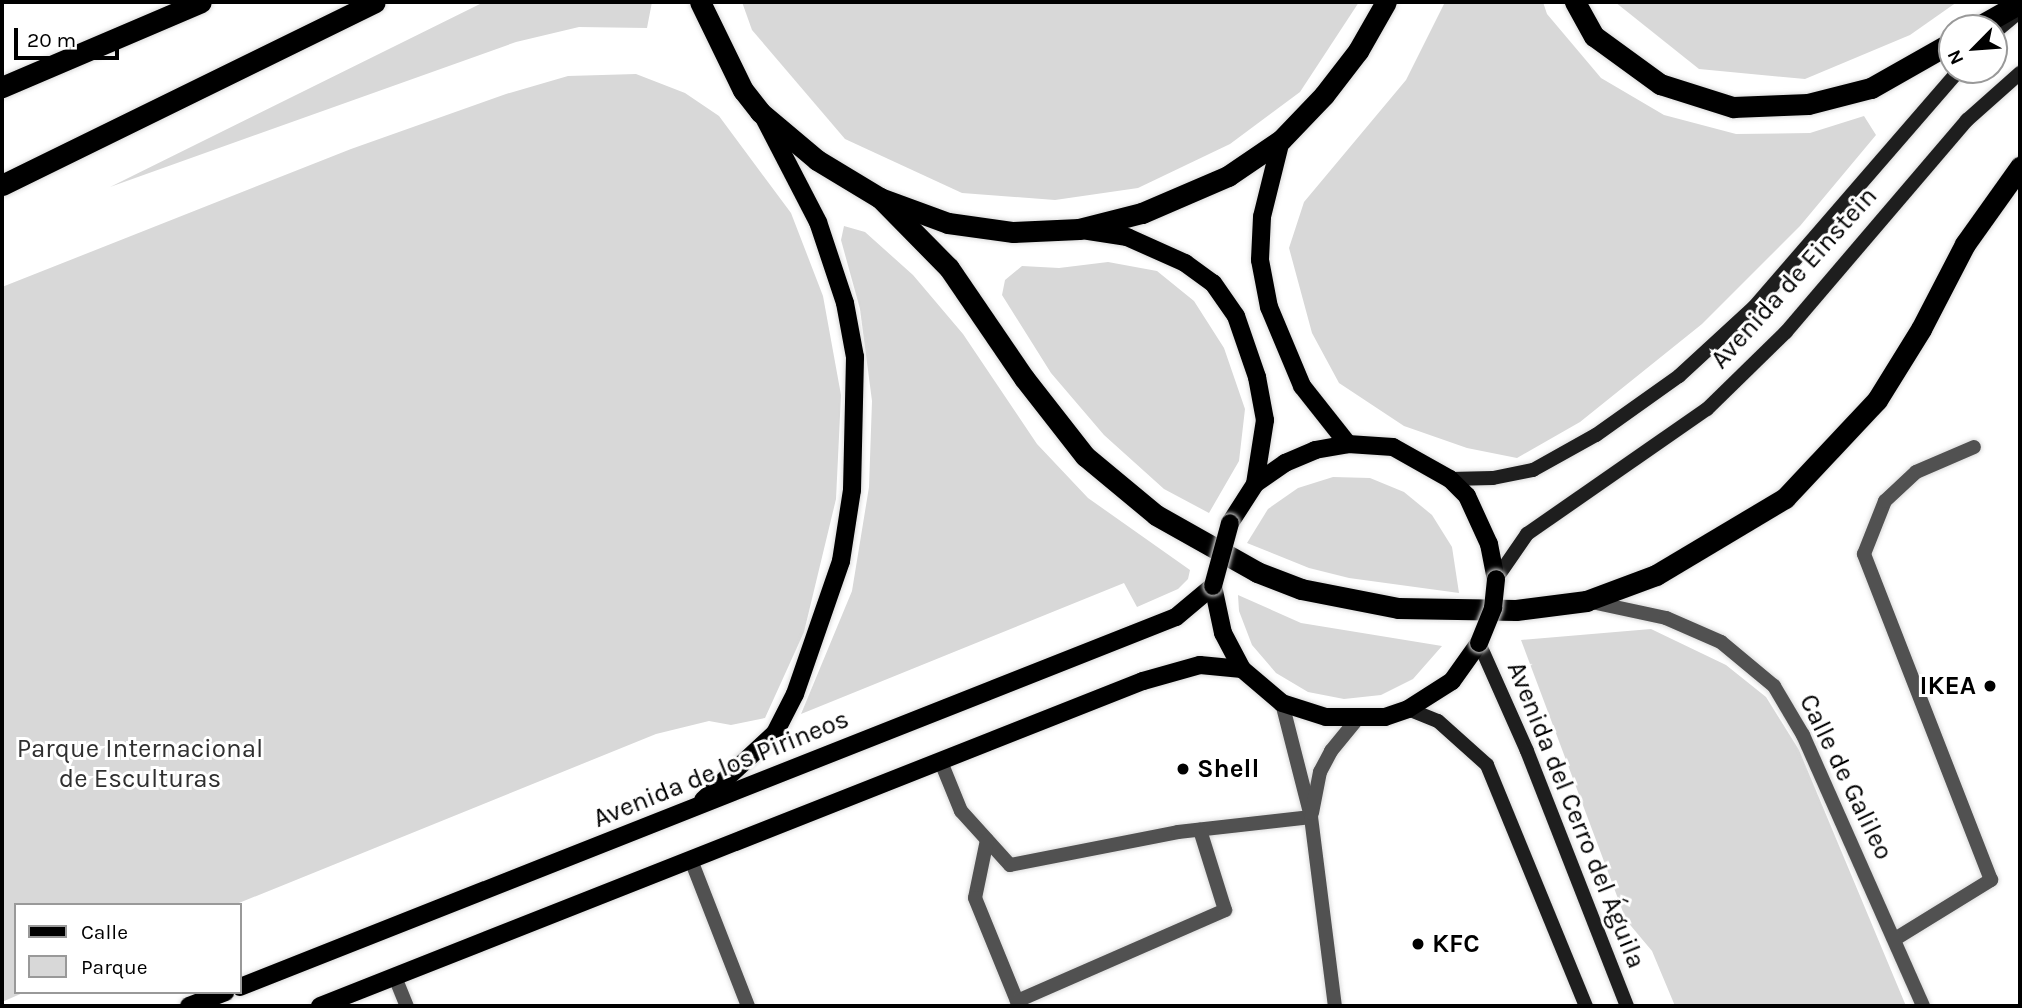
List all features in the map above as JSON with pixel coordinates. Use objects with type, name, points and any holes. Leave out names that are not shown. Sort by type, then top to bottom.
[{"type":"highway","points":[[2,87],[201,2]]},
{"type":"highway","points":[[2,186],[375,2]]},
{"type":"highway","points":[[700,2],[720,51],[760,112],[817,160],[880,198],[947,223],[1013,232],[1079,229],[1142,213],[1228,176],[1281,140],[1324,95],[1358,51],[1386,2]]},
{"type":"highway","points":[[1575,2],[1594,36],[1660,84],[1733,107],[1808,104],[1871,88],[1938,50]]},
{"type":"highway","points":[[2001,14],[2020,3]]},
{"type":"highway","points":[[880,198],[949,268],[1024,378],[1086,456],[1116,485],[1195,539],[1301,589],[1398,608],[1516,610],[1586,601],[1656,575],[1718,542],[1785,498],[1837,447],[1877,400],[1921,329],[1965,244],[2020,167]]},
{"type":"main road","points":[[695,807],[775,733],[795,695],[841,561],[852,490],[855,357],[845,303],[818,222],[760,112]]},
{"type":"main road","points":[[1281,140],[1262,217],[1261,260],[1269,307],[1302,386],[1348,444]]},
{"type":"main road","points":[[1079,229],[1128,237],[1161,250],[1213,283],[1244,339],[1265,420],[1255,484],[1230,523],[1213,586],[1223,632],[1242,669],[1282,703],[1326,717],[1385,717],[1408,709],[1452,681],[1479,643],[1493,608],[1496,579],[1479,519],[1450,479],[1393,447],[1348,444],[1305,454],[1255,484]]},
{"type":"main road","name":"Avenida de los Pirineos","points":[[242,986],[1176,617],[1213,586]]},
{"type":"main road","points":[[320,1006],[1166,674],[1200,665],[1242,669]]},
{"type":"main road","points":[[189,1006],[220,994]]},
{"type":"street","name":"Avenida de Einstein","points":[[1496,579],[1527,534],[1717,399],[1786,332],[1967,120],[2020,73]]},
{"type":"street","name":"Avenida de Einstein","points":[[1450,479],[1493,478],[1533,470],[1596,435],[1679,376],[1754,307],[1947,84]]},
{"type":"street","points":[[1895,939],[1991,880],[1864,554],[1885,501],[1916,472],[1974,447]]},
{"type":"street","name":"Calle de Galileo","points":[[1586,601],[1666,618],[1721,642],[1774,686],[1803,736],[1923,1006]]},
{"type":"street","name":"Avenida del Cerro del Águila","points":[[1479,643],[1527,751],[1627,1006]]},
{"type":"street","points":[[1282,703],[1311,817],[1335,1006]]},
{"type":"street","points":[[1408,709],[1438,721],[1487,765],[1586,1006]]},
{"type":"street","points":[[1311,817],[1320,772],[1331,751],[1358,718]]},
{"type":"street","points":[[941,762],[961,811],[1010,865],[1200,830],[1311,817]]},
{"type":"street","points":[[987,840],[975,898],[1017,1000],[1225,910],[1200,830]]},
{"type":"street","points":[[691,860],[748,1006]]},
{"type":"street","points":[[395,977],[407,1006]]},
{"type":"green space","points":[[484,2],[652,2],[647,28],[579,27],[516,42],[110,187]]},
{"type":"green space","points":[[742,2],[1359,2],[1300,92],[1230,144],[1138,188],[1055,200],[962,193],[845,139],[752,30]]},
{"type":"green space","points":[[1445,2],[1543,2],[1547,14],[1601,78],[1664,115],[1736,134],[1810,133],[1864,116],[1876,135],[1800,226],[1702,324],[1580,422],[1517,458],[1467,448],[1404,426],[1339,383],[1312,333],[1289,248],[1304,202],[1406,80]]},
{"type":"green space","points":[[1615,2],[1957,2],[1910,35],[1805,79],[1699,69]]},
{"type":"green space","name":"Parque Internacional de Esculturas","points":[[636,74],[685,93],[719,116],[791,213],[823,296],[841,395],[836,499],[804,632],[765,718],[731,725],[709,721],[656,734],[239,903],[14,903],[14,994],[20,994],[2,1002],[2,287],[351,149],[506,94],[568,76]]},
{"type":"green space","points":[[844,226],[865,232],[913,275],[963,334],[1037,444],[1088,498],[1190,570],[1188,579],[1178,589],[1137,607],[1124,583],[801,714],[852,591],[869,487],[872,401],[860,309],[841,240]]},
{"type":"green space","points":[[1108,262],[1157,271],[1194,301],[1224,348],[1245,409],[1239,461],[1209,513],[1164,489],[1104,435],[1051,373],[1002,295],[1005,280],[1022,266],[1059,268]]},
{"type":"green space","points":[[1333,477],[1370,478],[1404,492],[1432,515],[1452,547],[1459,593],[1349,578],[1309,568],[1247,543],[1268,509],[1298,488]]},
{"type":"green space","points":[[1238,595],[1301,623],[1442,646],[1413,679],[1381,695],[1344,699],[1308,692],[1276,673],[1252,645],[1239,611]]},
{"type":"green space","points":[[1651,629],[1726,665],[1766,697],[1799,750],[1906,1006],[1675,1006],[1652,951],[1626,920],[1521,640]]},
{"type":"place","name":"IKEA","points":[[1990,686]]},
{"type":"place","name":"Shell","points":[[1183,769]]},
{"type":"place","name":"KFC","points":[[1418,944]]}]
